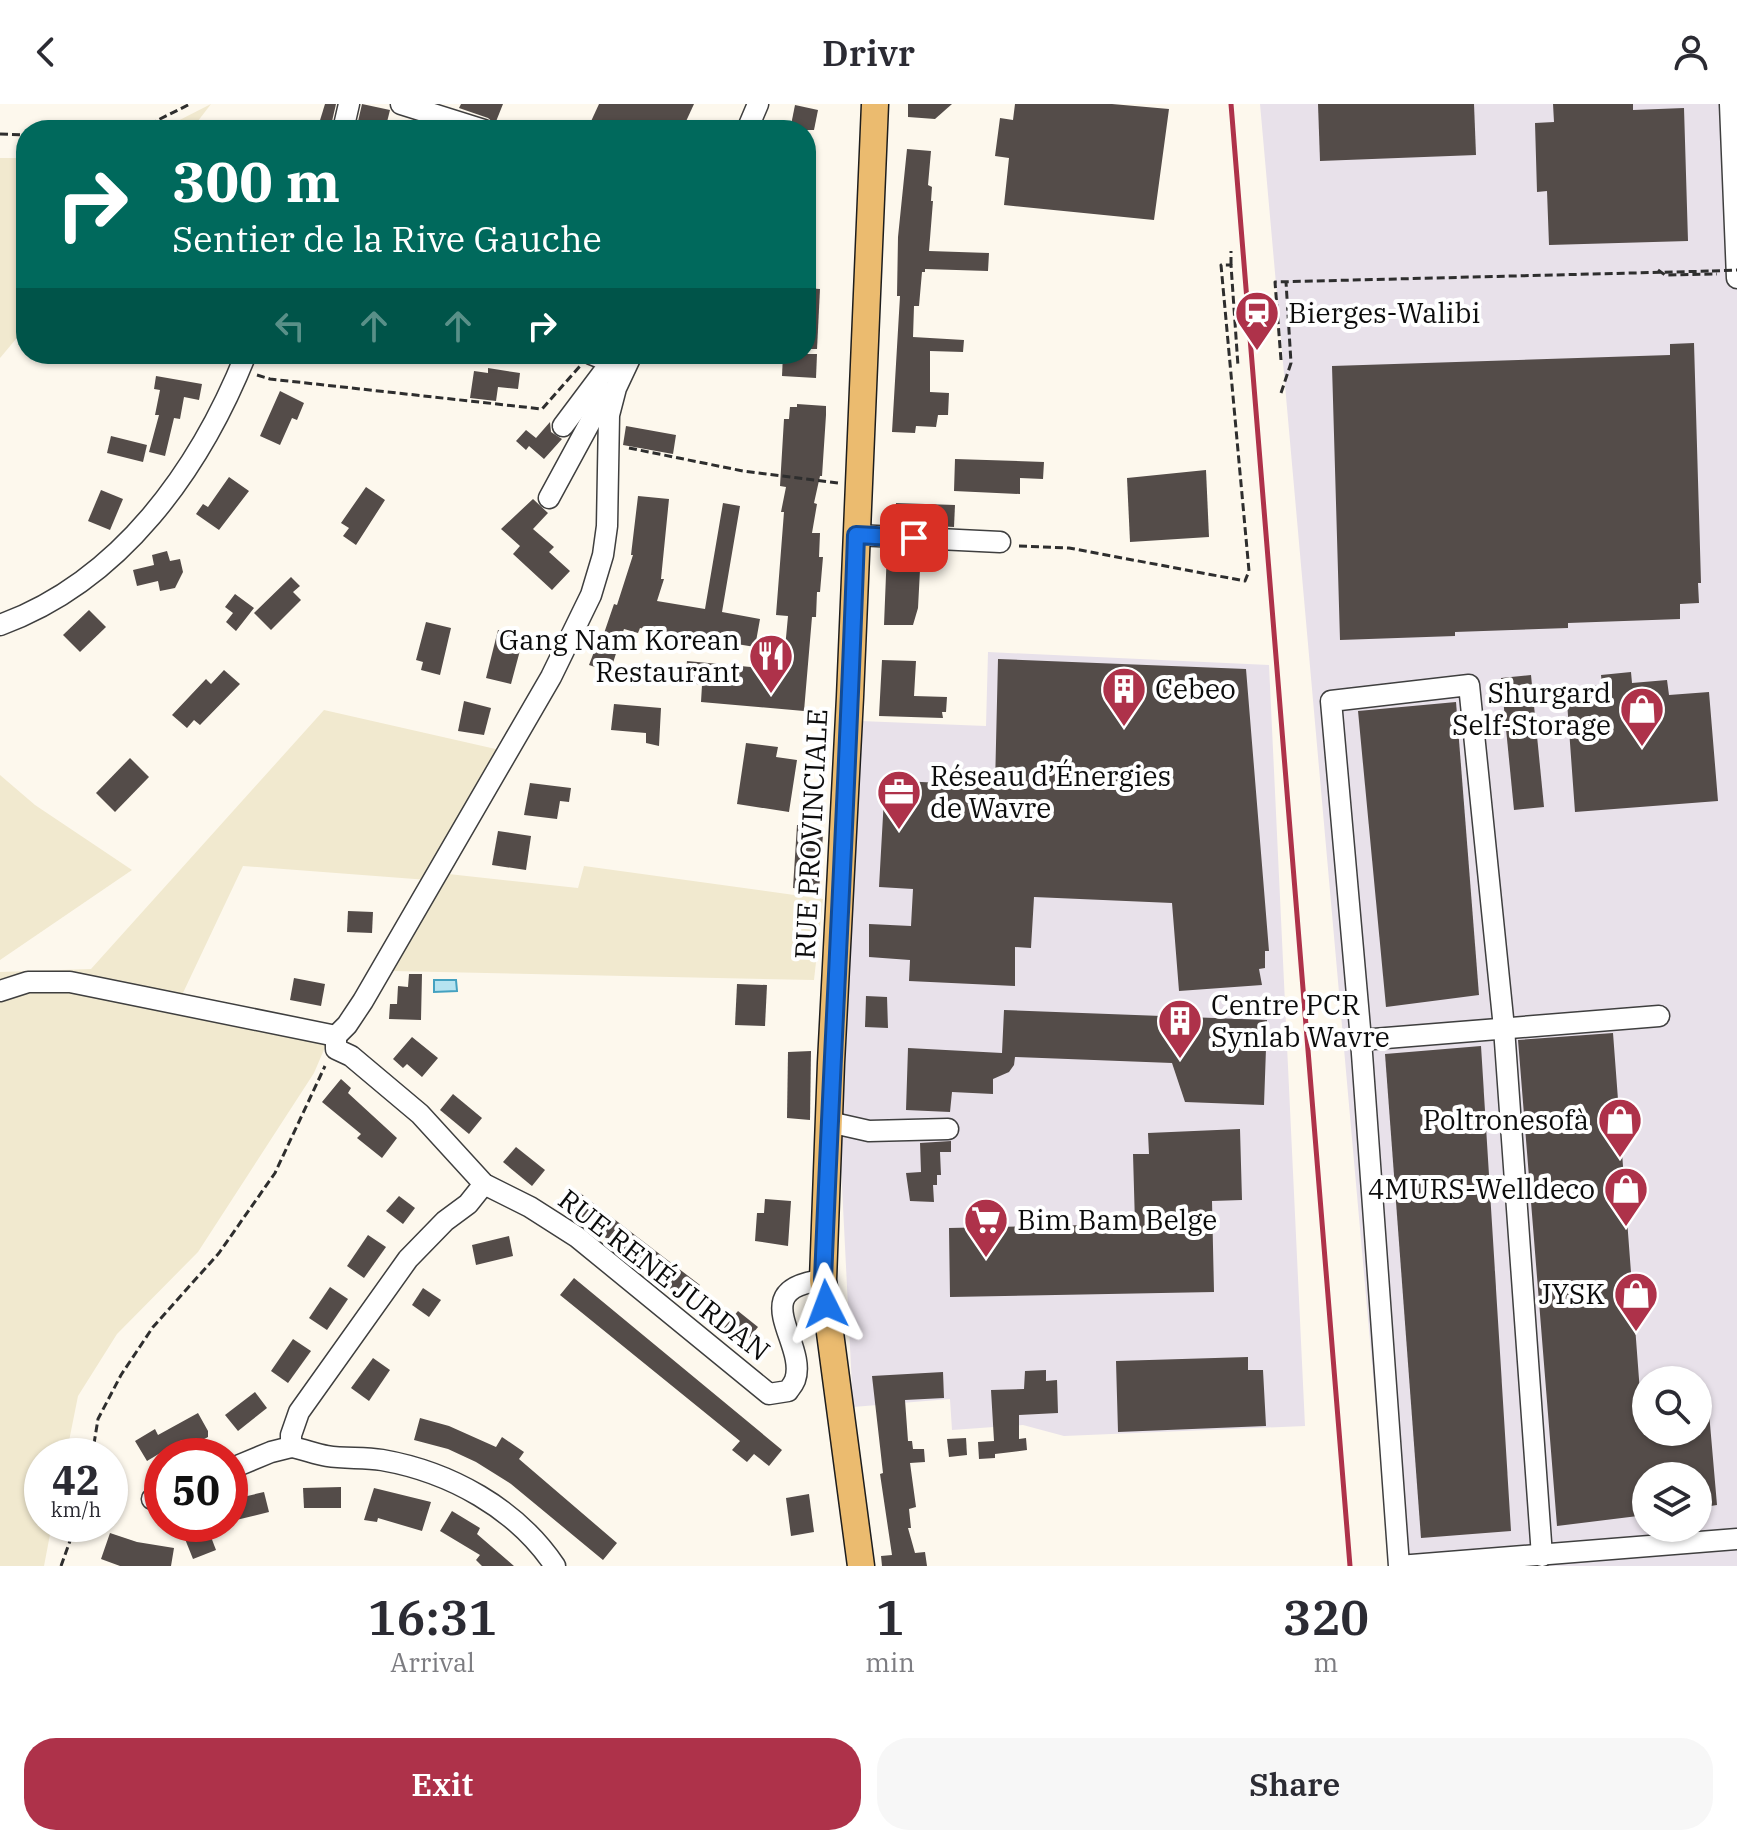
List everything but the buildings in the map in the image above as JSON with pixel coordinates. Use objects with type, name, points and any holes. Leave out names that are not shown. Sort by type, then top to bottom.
[{"type":"main road","name":"RUE PROVINCIALE","points":[[861,1566],[823,1280],[875,104]]},
{"type":"street","points":[[401,104],[452,120]]},
{"type":"street","points":[[1730,104],[1737,274]]},
{"type":"street","points":[[0,625],[32,613],[72,588],[109,559],[154,513],[190,467],[215,424],[242,364]]},
{"type":"street","points":[[563,426],[622,365]]},
{"type":"street","points":[[0,991],[28,982],[70,982],[336,1036],[347,1025],[575,631],[591,595],[603,555],[608,497],[609,415],[622,365]]},
{"type":"street","points":[[549,498],[622,365]]},
{"type":"street","points":[[856,535],[1000,542]]},
{"type":"street","points":[[1542,1556],[1504,1028],[1469,685],[1331,701],[1361,1040],[1399,1566],[1542,1556],[1737,1539]]},
{"type":"street","points":[[1361,1040],[1659,1016]]},
{"type":"street","name":"RUE RENÉ JURDAN","points":[[336,1036],[336,1049],[351,1056],[420,1114],[484,1184],[530,1207],[577,1237],[769,1394],[788,1391],[795,1381],[796,1366],[784,1320],[786,1295],[795,1285],[823,1280]]},
{"type":"street","points":[[829,1122],[869,1131],[948,1129]]},
{"type":"street","points":[[291,1447],[291,1435],[299,1412],[388,1285],[426,1239],[468,1204],[484,1184]]},
{"type":"street","points":[[248,1462],[291,1447],[327,1456],[379,1459],[444,1478],[503,1511],[532,1537],[555,1566]]},
{"type":"path","points":[[158,120],[190,104]]},
{"type":"path","points":[[1231,251],[1238,366]]},
{"type":"path","points":[[1000,542],[1011,546],[1069,548],[1245,581],[1249,571],[1221,265],[1231,265]]},
{"type":"path","points":[[1658,270],[1665,275],[1737,274]]},
{"type":"path","points":[[1281,360],[1275,282],[1658,270],[1737,274]]},
{"type":"path","points":[[1281,393],[1291,363],[1286,281]]},
{"type":"path","points":[[246,364],[270,379],[542,409],[582,364]]},
{"type":"path","points":[[608,444],[743,471],[858,486]]},
{"type":"path","points":[[95,1438],[98,1419],[121,1375],[153,1327],[219,1253],[275,1173],[325,1066]]},
{"type":"path","points":[[61,1566],[70,1542]]},
{"type":"shaded area","points":[[211,104],[199,120],[180,120]]},
{"type":"shaded area","points":[[1260,104],[1737,104],[1737,1566],[1390,1566]]},
{"type":"shaded area","points":[[0,158],[16,158],[16,339],[0,358]]},
{"type":"shaded area","points":[[988,652],[1269,665],[1305,1426],[1064,1436],[1023,1425],[952,1430],[950,1399],[853,1407],[841,1166],[860,721],[986,726]]},
{"type":"shaded area","points":[[324,710],[500,750],[430,872],[578,888],[584,866],[823,899],[814,980],[392,971],[428,880],[243,866],[182,995],[332,1031],[314,1073],[198,1252],[117,1334],[78,1396],[70,1438],[24,1438],[24,1542],[49,1542],[44,1566],[0,1566],[0,972],[91,969]]},
{"type":"shaded area","points":[[0,775],[35,805],[132,870],[0,960]]},
{"type":"water","points":[[434,980],[456,980],[457,991],[434,992]]},
{"type":"railway","points":[[1231,104],[1350,1566]]},
{"type":"place","name":"Bierges-Walibi","points":[[1257,352]]},
{"type":"place","name":"Gang Nam Korean Restaurant","points":[[771,695]]},
{"type":"place","name":"Cebeo","points":[[1124,728]]},
{"type":"place","name":"Shurgard Self-Storage","points":[[1642,748]]},
{"type":"place","name":"Réseau d’Énergies de Wavre","points":[[899,831]]},
{"type":"place","name":"Centre PCR Synlab Wavre","points":[[1180,1060]]},
{"type":"place","name":"Poltronesofà","points":[[1620,1159]]},
{"type":"place","name":"4MURS-Welldeco","points":[[1626,1228]]},
{"type":"place","name":"Bim Bam Belge","points":[[986,1259]]},
{"type":"place","name":"JYSK","points":[[1636,1333]]},
{"type":"route","points":[[826,1304],[823,1280],[831,1063],[856,535],[914,538]]}]
